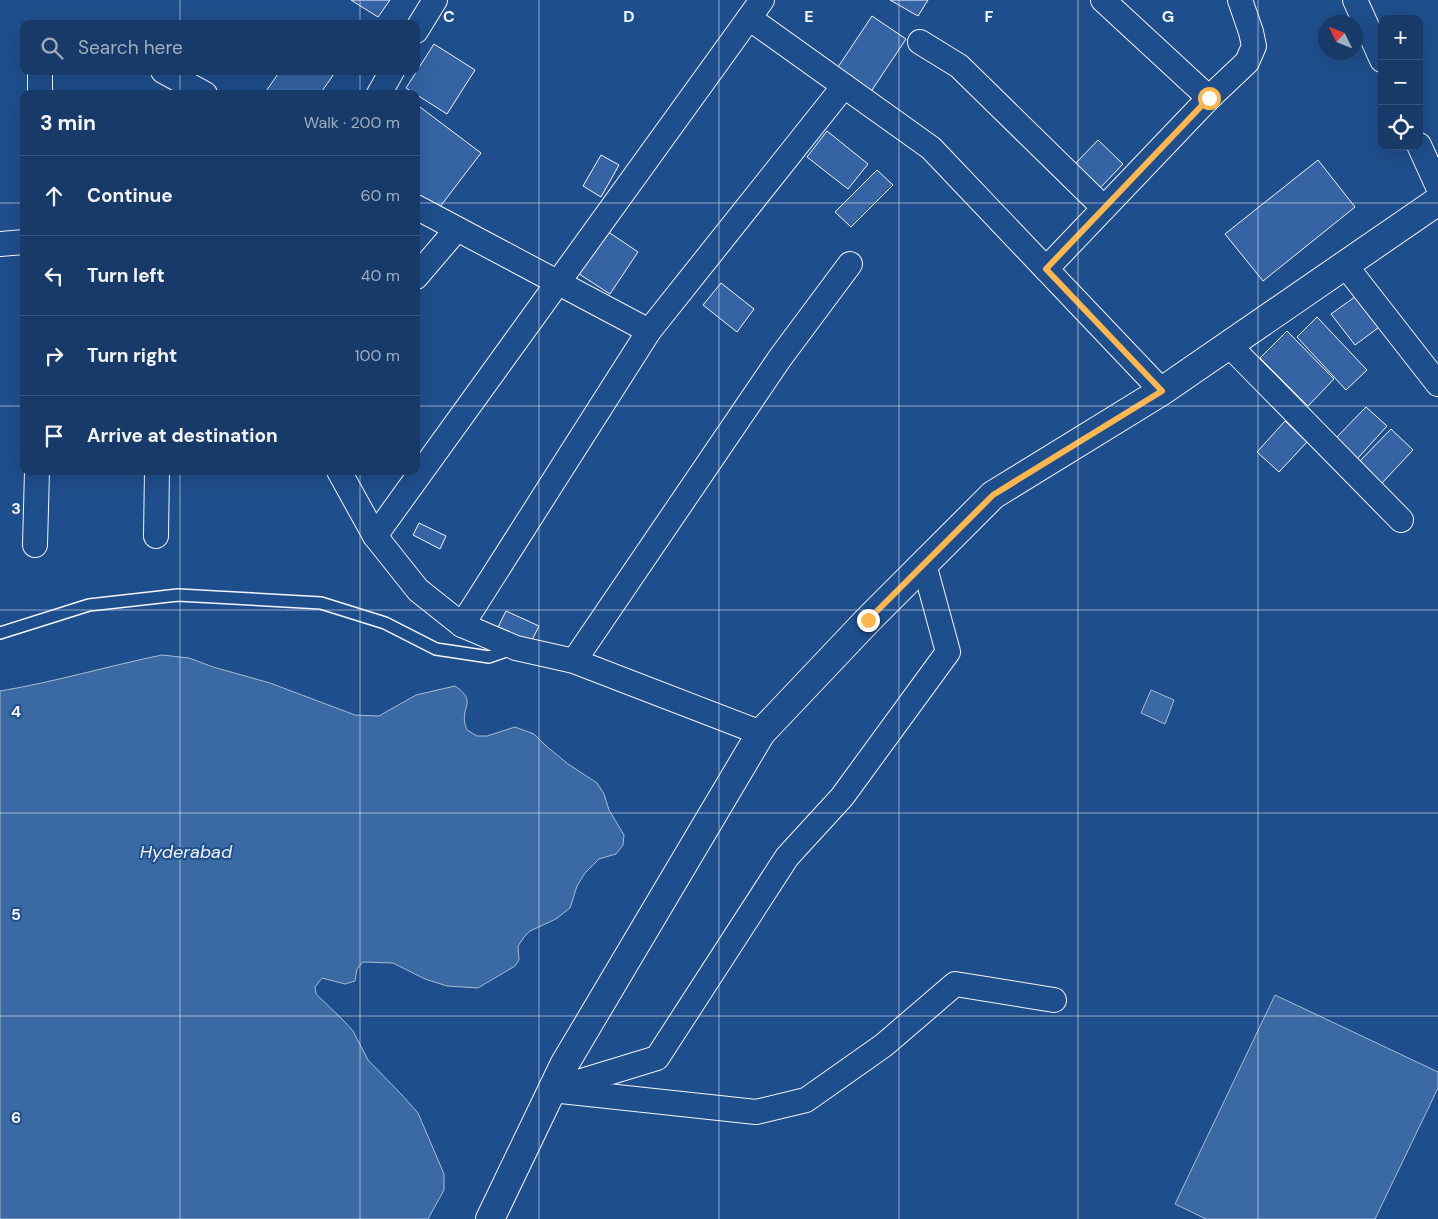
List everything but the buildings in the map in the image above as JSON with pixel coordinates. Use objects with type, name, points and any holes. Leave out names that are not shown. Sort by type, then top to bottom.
[{"type":"street","points":[[420,24],[434,0]]},
{"type":"street","points":[[1103,0],[1209,98]]},
{"type":"street","points":[[1046,269],[1209,98],[1247,62],[1254,46],[1240,0]]},
{"type":"street","points":[[1356,0],[1378,51]]},
{"type":"street","points":[[420,474],[755,9],[844,86],[932,148],[1162,391]]},
{"type":"street","points":[[920,42],[959,66],[1104,208]]},
{"type":"street","points":[[170,75],[199,90]]},
{"type":"street","points":[[381,90],[390,75]]},
{"type":"street","points":[[462,625],[649,332],[844,86]]},
{"type":"street","points":[[1421,150],[1438,187]]},
{"type":"street","points":[[490,1219],[564,1064],[761,733],[868,620],[993,495],[1162,391],[1438,201]]},
{"type":"street","points":[[420,209],[649,332]]},
{"type":"street","points":[[420,272],[457,229]]},
{"type":"street","points":[[0,244],[20,242]]},
{"type":"street","points":[[574,660],[780,358],[850,264]]},
{"type":"street","points":[[1345,264],[1438,384]]},
{"type":"street","points":[[1228,344],[1401,520]]},
{"type":"street","points":[[35,545],[37,475]]},
{"type":"street","points":[[156,536],[157,475]]},
{"type":"street","points":[[341,475],[375,536],[418,590],[462,625],[516,648],[574,660],[761,733]]},
{"type":"street","points":[[375,536],[419,475]]},
{"type":"street","points":[[552,1090],[657,1058],[787,857],[842,797],[948,652],[924,564]]},
{"type":"street","points":[[552,1090],[756,1112],[806,1100],[884,1045],[956,984],[1054,1000]]},
{"type":"lane","points":[[0,633],[89,605],[178,595],[321,603],[385,623],[436,649],[489,657],[516,648]]},
{"type":"water","name":"Hyderabad","points":[[162,655],[189,658],[213,667],[270,683],[355,715],[379,716],[416,695],[455,686],[466,697],[464,716],[467,730],[477,736],[487,736],[515,727],[534,734],[568,764],[597,783],[604,794],[609,810],[624,835],[623,845],[616,854],[599,859],[585,873],[577,886],[570,908],[556,919],[530,931],[524,937],[518,946],[519,960],[515,966],[478,988],[447,986],[425,979],[393,963],[363,962],[357,969],[355,981],[345,984],[322,978],[315,987],[316,994],[353,1031],[368,1060],[418,1113],[444,1174],[444,1190],[428,1219],[0,1219],[0,691]]},
{"type":"water","points":[[1151,690],[1174,700],[1165,724],[1141,713]]},
{"type":"water","points":[[1275,995],[1438,1072],[1438,1088],[1375,1219],[1206,1219],[1175,1204]]},
{"type":"route","points":[[868,620],[993,495],[1162,391],[1046,269],[1209,98]]}]
